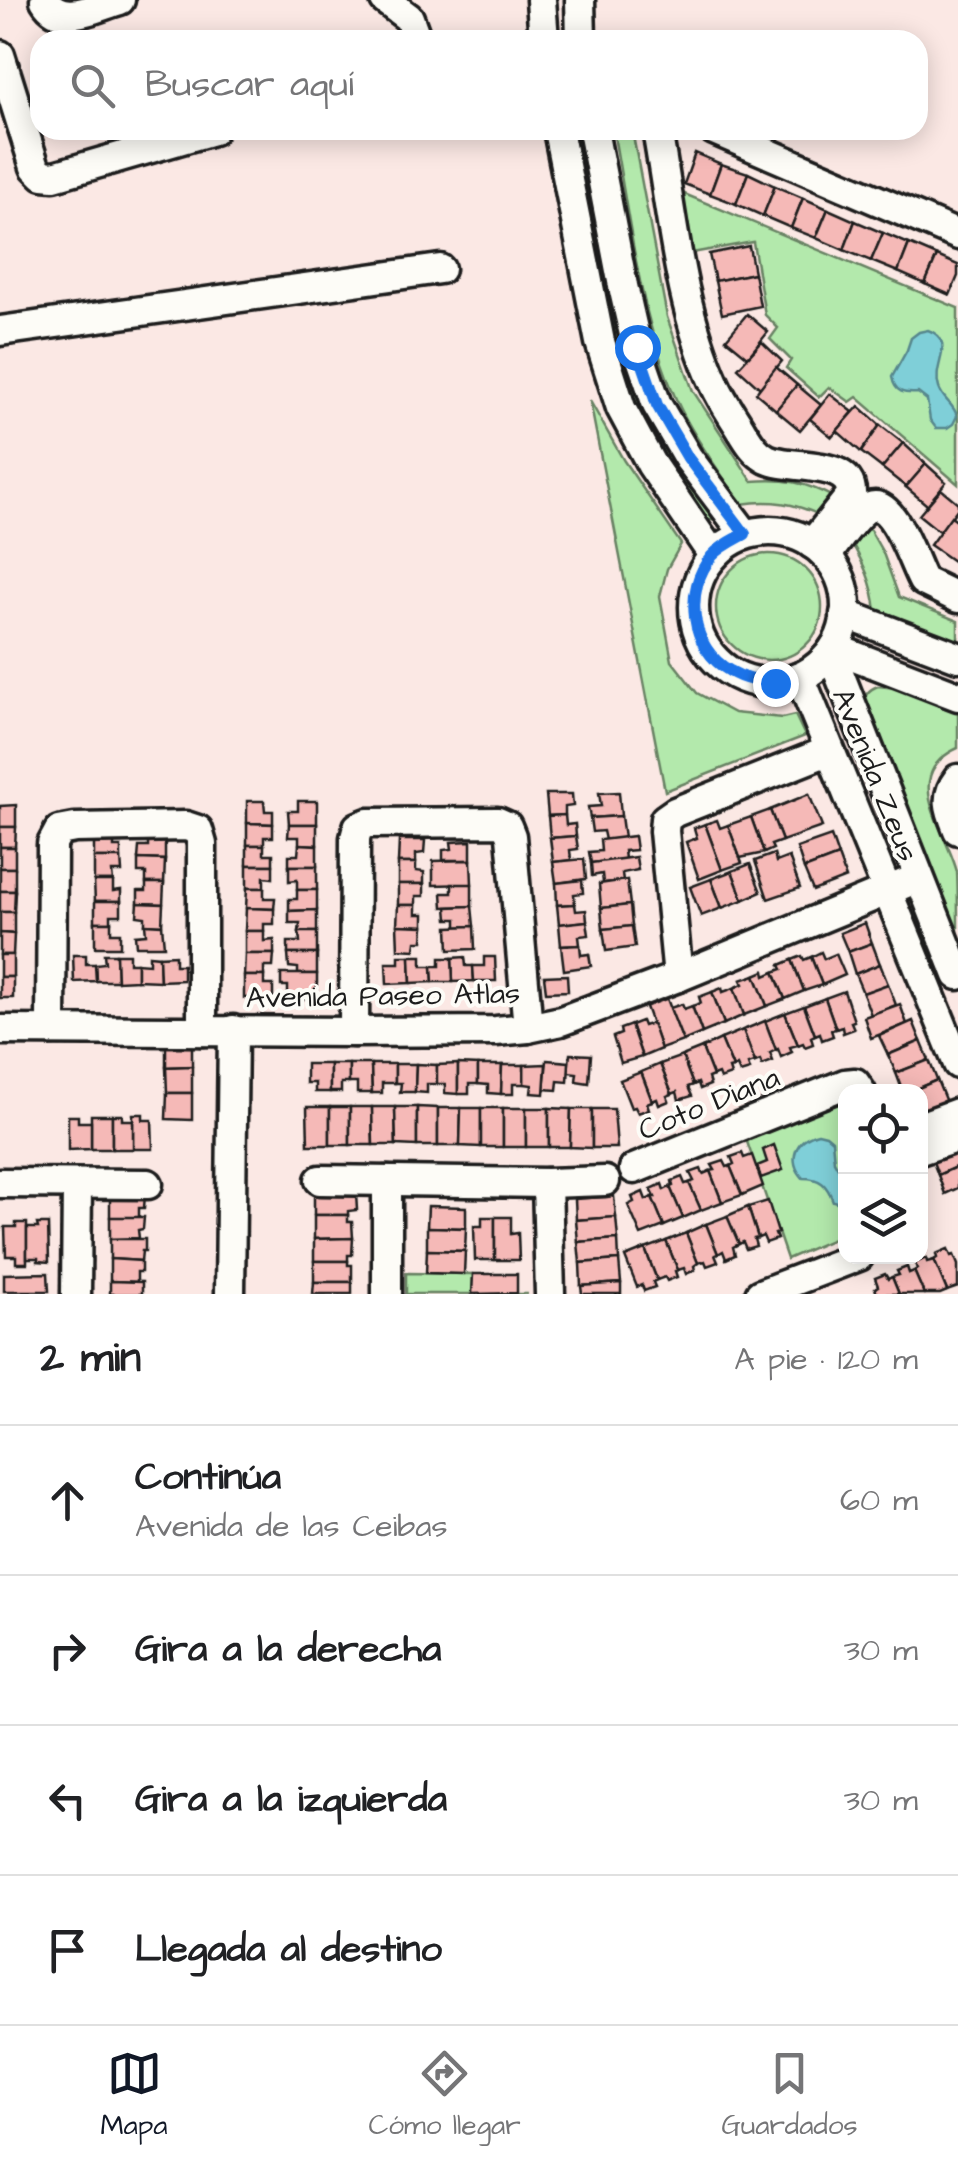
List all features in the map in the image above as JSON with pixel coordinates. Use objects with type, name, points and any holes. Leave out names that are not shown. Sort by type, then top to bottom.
[{"type":"street","points":[[46,0],[52,10],[66,16],[120,0]]},
{"type":"street","points":[[386,0],[409,18],[413,30]]},
{"type":"street","points":[[541,0],[543,30]]},
{"type":"street","points":[[580,0],[581,30]]},
{"type":"street","points":[[0,55],[35,167],[43,174],[54,176],[179,140]]},
{"type":"street","points":[[560,140],[600,342],[621,408],[712,556]]},
{"type":"street","points":[[596,140],[626,301],[657,405],[688,458],[745,534]]},
{"type":"street","points":[[659,140],[692,320],[716,388],[762,457],[830,470],[847,479],[851,486],[850,495],[819,550]]},
{"type":"street","points":[[737,140],[958,235]]},
{"type":"street","points":[[0,331],[440,269]]},
{"type":"street","points":[[819,550],[868,507],[876,506],[893,520],[923,581],[958,598]]},
{"type":"street","points":[[780,531],[819,550],[838,573],[846,614],[842,632],[832,651],[800,677],[775,683],[749,680],[726,670],[708,652],[696,628],[694,602],[699,577],[712,556],[745,534],[780,531]]},
{"type":"street","points":[[846,614],[958,657]]},
{"type":"street","points":[[832,651],[958,696]]},
{"type":"street","name":"Avenida Zeus","points":[[832,651],[958,976]]},
{"type":"street","name":"Avenida Zeus","points":[[800,677],[958,1064]]},
{"type":"street","points":[[678,977],[666,819],[828,751]]},
{"type":"street","points":[[958,779],[950,789],[948,804],[958,830]]},
{"type":"street","points":[[354,1032],[355,838],[358,827],[368,822],[498,822],[507,826],[528,1028]]},
{"type":"street","points":[[51,1030],[52,844],[60,832],[75,828],[186,826],[198,830],[202,844],[202,1031]]},
{"type":"street","name":"Avenida Paseo Atlas","points":[[0,1030],[354,1032],[528,1028],[561,1021],[678,977],[918,878]]},
{"type":"street","points":[[230,1294],[233,1030]]},
{"type":"street","name":"Coto Diana","points":[[634,1169],[838,1087]]},
{"type":"street","points":[[928,1123],[958,1113]]},
{"type":"street","points":[[928,1147],[958,1137]]},
{"type":"street","points":[[320,1180],[604,1181]]},
{"type":"street","points":[[387,1182],[388,1294]]},
{"type":"street","points":[[0,1183],[148,1184]]},
{"type":"street","points":[[547,1183],[550,1294]]},
{"type":"street","points":[[76,1294],[77,1185]]},
{"type":"street","points":[[760,1294],[838,1264]]},
{"type":"green space","points":[[575,140],[584,140],[620,336],[644,403],[714,518],[708,522],[650,432],[629,387],[598,278]]},
{"type":"green space","points":[[615,140],[634,140],[667,317],[693,391],[752,481],[794,482],[833,497],[822,516],[782,503],[741,504],[698,440],[663,367],[644,301]]},
{"type":"green space","points":[[682,193],[958,308],[958,484],[857,397],[850,402],[829,387],[819,397],[786,368],[791,360],[770,339],[778,328],[765,315],[753,242],[692,253]]},
{"type":"green space","points":[[590,401],[624,461],[681,544],[667,569],[660,596],[672,661],[697,693],[734,713],[782,718],[795,715],[805,736],[665,791]]},
{"type":"green space","points":[[866,523],[883,553],[899,597],[958,621],[958,645],[876,611],[867,574],[850,540]]},
{"type":"green space","points":[[769,554],[789,558],[807,569],[818,587],[822,607],[818,627],[807,645],[789,656],[769,660],[749,656],[731,645],[720,627],[716,607],[720,587],[731,569],[749,558]]},
{"type":"green space","points":[[878,686],[896,688],[958,712],[958,748],[940,759],[931,773],[929,788],[931,805],[957,872],[958,935],[864,704],[868,693]]},
{"type":"green space","points":[[838,1100],[838,1237],[787,1259],[744,1133]]},
{"type":"green space","points":[[406,1273],[473,1274],[473,1294],[406,1294]]},
{"type":"water","points":[[928,330],[941,340],[937,379],[957,416],[947,428],[936,428],[930,420],[927,400],[918,393],[901,391],[892,377],[911,338]]},
{"type":"water","points":[[818,1133],[832,1140],[838,1168],[838,1202],[822,1184],[803,1178],[795,1164],[799,1145]]},
{"type":"building","points":[[695,153],[721,164],[710,194],[684,184]]},
{"type":"building","points":[[721,164],[748,173],[736,204],[710,194]]},
{"type":"building","points":[[748,173],[775,186],[763,216],[736,204]]},
{"type":"building","points":[[775,186],[803,198],[791,228],[763,216]]},
{"type":"building","points":[[803,198],[828,209],[816,238],[791,228]]},
{"type":"building","points":[[828,209],[855,221],[844,250],[816,238]]},
{"type":"building","points":[[855,221],[883,233],[871,261],[844,250]]},
{"type":"building","points":[[883,233],[909,244],[898,272],[871,261]]},
{"type":"building","points":[[909,244],[937,256],[925,284],[898,272]]},
{"type":"building","points":[[749,246],[754,273],[715,281],[709,254]]},
{"type":"building","points":[[937,256],[958,265],[950,295],[925,284]]},
{"type":"building","points":[[754,273],[760,306],[722,314],[715,281]]},
{"type":"building","points":[[747,314],[768,332],[748,357],[726,339]]},
{"type":"building","points":[[762,342],[782,361],[760,388],[738,368]]},
{"type":"building","points":[[776,367],[797,385],[776,410],[756,393]]},
{"type":"building","points":[[797,385],[821,405],[800,430],[776,410]]},
{"type":"building","points":[[830,394],[853,412],[832,437],[810,419]]},
{"type":"building","points":[[859,406],[880,425],[861,452],[837,431]]},
{"type":"building","points":[[880,425],[903,443],[882,468],[861,452]]},
{"type":"building","points":[[903,443],[926,464],[906,487],[882,468]]},
{"type":"building","points":[[926,464],[946,482],[927,505],[906,487]]},
{"type":"building","points":[[941,489],[958,503],[958,508],[940,532],[919,515]]},
{"type":"building","points":[[951,516],[958,521],[958,554],[953,561],[930,545]]},
{"type":"building","points":[[619,792],[621,816],[590,818],[588,807],[601,806],[599,793]]},
{"type":"building","points":[[546,794],[572,794],[573,806],[565,807],[565,815],[548,816]]},
{"type":"building","points":[[809,794],[822,827],[782,841],[770,810]]},
{"type":"building","points":[[247,801],[264,801],[265,811],[273,811],[273,824],[247,823]]},
{"type":"building","points":[[298,801],[317,801],[317,824],[289,824],[288,811],[298,811]]},
{"type":"building","points":[[16,805],[16,827],[0,827],[0,806]]},
{"type":"building","points":[[770,810],[782,841],[764,853],[751,817]]},
{"type":"building","points":[[565,815],[566,825],[575,824],[576,836],[550,838],[548,816]]},
{"type":"building","points":[[621,816],[624,838],[605,840],[603,831],[592,832],[590,818]]},
{"type":"building","points":[[751,817],[764,853],[740,858],[728,825]]},
{"type":"building","points":[[717,820],[720,828],[728,825],[742,863],[722,870],[705,824]]},
{"type":"building","points":[[247,823],[273,824],[273,837],[264,837],[264,845],[247,845]]},
{"type":"building","points":[[289,824],[317,824],[317,845],[299,844],[299,837],[288,837]]},
{"type":"building","points":[[705,824],[722,870],[699,879],[686,842],[697,838],[694,828]]},
{"type":"building","points":[[0,827],[16,827],[15,847],[0,847]]},
{"type":"building","points":[[576,836],[578,849],[570,850],[571,860],[553,862],[550,838]]},
{"type":"building","points":[[634,836],[636,850],[624,851],[625,859],[591,863],[589,852],[601,851],[600,840]]},
{"type":"building","points":[[831,836],[838,856],[804,869],[797,848]]},
{"type":"building","points":[[94,837],[114,837],[114,847],[121,847],[121,858],[94,858]]},
{"type":"building","points":[[148,838],[165,838],[165,860],[138,859],[139,847],[148,847]]},
{"type":"building","points":[[399,840],[425,840],[424,853],[416,854],[416,863],[398,863]]},
{"type":"building","points":[[471,841],[471,860],[443,860],[443,850],[452,849],[451,842]]},
{"type":"building","points":[[299,844],[317,845],[317,866],[289,866],[289,855],[298,855]]},
{"type":"building","points":[[247,845],[264,845],[264,854],[273,854],[273,865],[247,865]]},
{"type":"building","points":[[0,847],[15,847],[15,868],[0,868]]},
{"type":"building","points":[[774,854],[776,862],[789,857],[800,888],[768,899],[755,861]]},
{"type":"building","points":[[838,856],[846,878],[813,891],[804,869]]},
{"type":"building","points":[[636,857],[638,870],[622,873],[623,881],[603,883],[602,874],[592,876],[591,863]]},
{"type":"building","points":[[94,858],[121,858],[122,872],[112,872],[113,881],[94,881]]},
{"type":"building","points":[[138,859],[165,860],[164,883],[146,883],[146,873],[138,873]]},
{"type":"building","points":[[584,859],[586,879],[556,883],[553,862]]},
{"type":"building","points":[[471,860],[472,884],[433,885],[433,861]]},
{"type":"building","points":[[398,863],[416,863],[416,871],[424,872],[424,884],[398,884]]},
{"type":"building","points":[[750,864],[761,892],[743,900],[732,871]]},
{"type":"building","points":[[247,865],[273,865],[273,878],[264,877],[264,888],[247,888]]},
{"type":"building","points":[[289,866],[317,866],[317,890],[297,890],[297,880],[289,881]]},
{"type":"building","points":[[0,868],[15,868],[15,891],[0,891]]},
{"type":"building","points":[[732,871],[743,900],[722,908],[711,879]]},
{"type":"building","points":[[711,879],[722,908],[701,916],[690,887]]},
{"type":"building","points":[[582,880],[583,893],[574,894],[575,904],[557,905],[556,883]]},
{"type":"building","points":[[627,880],[630,905],[601,908],[599,884]]},
{"type":"building","points":[[94,881],[113,881],[113,891],[121,890],[121,901],[95,901]]},
{"type":"building","points":[[146,883],[164,883],[163,904],[138,903],[138,891],[146,891]]},
{"type":"building","points":[[398,884],[424,884],[424,896],[416,896],[416,905],[398,905]]},
{"type":"building","points":[[452,884],[472,884],[472,906],[443,907],[442,893],[452,893]]},
{"type":"building","points":[[247,888],[264,888],[264,898],[275,898],[274,909],[246,908]]},
{"type":"building","points":[[297,890],[317,890],[317,910],[289,911],[289,899],[297,899]]},
{"type":"building","points":[[0,891],[15,891],[14,912],[0,912]]},
{"type":"building","points":[[95,901],[121,901],[121,915],[111,915],[111,922],[95,922]]},
{"type":"building","points":[[138,903],[163,904],[162,925],[145,924],[145,917],[137,916]]},
{"type":"building","points":[[575,904],[576,911],[586,910],[587,921],[559,924],[557,905]]},
{"type":"building","points":[[398,905],[416,905],[416,914],[424,914],[424,926],[397,925]]},
{"type":"building","points":[[630,905],[632,926],[603,929],[601,908]]},
{"type":"building","points":[[472,906],[474,926],[457,927],[457,919],[448,919],[447,907]]},
{"type":"building","points":[[246,908],[274,909],[274,924],[264,924],[264,931],[245,931]]},
{"type":"building","points":[[317,910],[317,932],[299,932],[300,923],[289,923],[289,911]]},
{"type":"building","points":[[0,912],[14,912],[14,934],[0,933]]},
{"type":"building","points":[[587,921],[589,935],[579,936],[580,945],[561,946],[559,924]]},
{"type":"building","points":[[95,922],[111,922],[111,933],[120,933],[120,947],[95,947]]},
{"type":"building","points":[[865,923],[872,943],[848,952],[840,933]]},
{"type":"building","points":[[145,924],[162,925],[164,946],[136,946],[135,935],[146,934]]},
{"type":"building","points":[[397,925],[424,926],[423,941],[416,941],[415,950],[398,949]]},
{"type":"building","points":[[474,926],[475,949],[449,950],[448,927]]},
{"type":"building","points":[[632,926],[635,947],[606,951],[603,929]]},
{"type":"building","points":[[245,931],[264,931],[264,941],[274,940],[274,954],[245,954]]},
{"type":"building","points":[[299,932],[317,932],[317,954],[288,954],[288,942],[300,942]]},
{"type":"building","points":[[0,933],[14,934],[13,955],[0,955]]},
{"type":"building","points":[[872,943],[880,964],[855,974],[848,952]]},
{"type":"building","points":[[580,945],[581,955],[589,954],[591,966],[564,970],[561,946]]},
{"type":"building","points":[[821,952],[824,959],[836,954],[845,975],[822,985],[811,957]]},
{"type":"building","points":[[104,954],[116,954],[117,981],[96,981],[95,964],[105,963]]},
{"type":"building","points":[[116,954],[129,954],[129,963],[137,963],[137,980],[117,981]]},
{"type":"building","points":[[245,954],[274,954],[273,967],[264,967],[264,976],[244,976]]},
{"type":"building","points":[[288,954],[317,954],[317,974],[298,974],[298,968],[289,967]]},
{"type":"building","points":[[0,955],[13,955],[13,977],[0,977]]},
{"type":"building","points":[[73,955],[86,955],[86,964],[95,964],[96,981],[74,982]]},
{"type":"building","points":[[149,955],[159,956],[160,981],[137,980],[137,963],[149,964]]},
{"type":"building","points":[[175,955],[175,965],[183,965],[183,980],[160,981],[159,956]]},
{"type":"building","points":[[399,956],[410,956],[411,983],[387,984],[386,963],[399,963]]},
{"type":"building","points":[[410,956],[422,956],[422,966],[432,966],[433,982],[411,983]]},
{"type":"building","points":[[802,956],[804,960],[811,957],[822,985],[804,991],[792,960]]},
{"type":"building","points":[[465,957],[466,966],[473,966],[474,981],[453,982],[452,958]]},
{"type":"building","points":[[484,957],[495,957],[496,981],[474,981],[473,966],[484,966]]},
{"type":"building","points":[[440,958],[452,958],[453,982],[433,982],[432,966],[440,966]]},
{"type":"building","points":[[792,960],[804,991],[785,999],[774,972]]},
{"type":"building","points":[[880,964],[888,984],[863,993],[855,974]]},
{"type":"building","points":[[764,971],[765,976],[774,972],[785,999],[767,1006],[755,975]]},
{"type":"building","points":[[281,974],[317,974],[317,999],[288,999],[288,986],[281,986]]},
{"type":"building","points":[[567,975],[568,991],[546,992],[544,976]]},
{"type":"building","points":[[755,975],[767,1006],[744,1015],[734,988],[743,984],[741,980]]},
{"type":"building","points":[[244,976],[264,976],[264,985],[273,985],[273,997],[244,998]]},
{"type":"building","points":[[0,977],[13,977],[13,998],[0,998]]},
{"type":"building","points":[[888,984],[896,1005],[871,1015],[863,993]]},
{"type":"building","points":[[722,988],[723,992],[734,988],[744,1015],[724,1024],[712,992]]},
{"type":"building","points":[[844,991],[854,1029],[843,1033],[842,1027],[836,1029],[825,998]]},
{"type":"building","points":[[712,992],[724,1024],[702,1033],[692,1006],[701,1003],[699,997]]},
{"type":"building","points":[[666,996],[683,1041],[661,1049],[645,1004]]},
{"type":"building","points":[[825,998],[836,1029],[831,1030],[833,1036],[822,1040],[820,1033],[815,1035],[804,1006]]},
{"type":"building","points":[[682,1004],[684,1009],[692,1006],[702,1033],[683,1041],[670,1008]]},
{"type":"building","points":[[900,1004],[907,1024],[871,1038],[864,1017]]},
{"type":"building","points":[[804,1006],[815,1035],[811,1037],[813,1044],[805,1047],[803,1043],[798,1045],[785,1013]]},
{"type":"building","points":[[785,1013],[798,1045],[781,1057],[765,1021]]},
{"type":"building","points":[[641,1021],[643,1026],[652,1023],[661,1049],[642,1057],[631,1025]]},
{"type":"building","points":[[765,1021],[776,1050],[770,1053],[773,1061],[762,1065],[760,1060],[755,1062],[743,1030]]},
{"type":"building","points":[[913,1021],[921,1041],[888,1055],[879,1036]]},
{"type":"building","points":[[631,1025],[642,1057],[621,1063],[613,1037]]},
{"type":"building","points":[[743,1030],[755,1062],[748,1064],[750,1070],[740,1073],[737,1066],[733,1068],[721,1039]]},
{"type":"building","points":[[721,1039],[733,1068],[729,1069],[731,1075],[720,1079],[718,1074],[713,1076],[702,1048]]},
{"type":"building","points":[[921,1041],[929,1060],[896,1073],[888,1055]]},
{"type":"building","points":[[166,1042],[192,1042],[192,1066],[166,1067]]},
{"type":"building","points":[[702,1048],[713,1076],[708,1078],[710,1085],[700,1089],[698,1083],[693,1085],[682,1056]]},
{"type":"building","points":[[570,1054],[591,1055],[589,1083],[576,1081],[577,1073],[568,1072]]},
{"type":"building","points":[[682,1056],[693,1085],[688,1087],[692,1096],[679,1100],[677,1092],[672,1094],[660,1064]]},
{"type":"building","points":[[547,1060],[569,1062],[568,1082],[558,1081],[557,1090],[544,1089]]},
{"type":"building","points":[[929,1060],[937,1080],[900,1084],[896,1073]]},
{"type":"building","points":[[306,1064],[330,1064],[330,1092],[315,1092],[315,1083],[306,1083]]},
{"type":"building","points":[[330,1064],[349,1064],[349,1083],[341,1083],[341,1092],[330,1092]]},
{"type":"building","points":[[349,1064],[371,1064],[372,1093],[357,1093],[357,1083],[349,1083]]},
{"type":"building","points":[[371,1064],[395,1064],[395,1083],[382,1083],[382,1093],[372,1093]]},
{"type":"building","points":[[395,1064],[416,1064],[415,1092],[400,1092],[401,1083],[395,1083]]},
{"type":"building","points":[[416,1064],[437,1065],[437,1084],[427,1084],[427,1093],[415,1092]]},
{"type":"building","points":[[458,1064],[458,1094],[445,1093],[445,1084],[437,1084],[437,1065]]},
{"type":"building","points":[[458,1064],[478,1065],[478,1084],[469,1084],[469,1094],[458,1094]]},
{"type":"building","points":[[546,1064],[544,1094],[531,1093],[532,1085],[524,1084],[524,1065]]},
{"type":"building","points":[[660,1064],[672,1094],[667,1096],[669,1101],[659,1105],[657,1099],[652,1101],[641,1072]]},
{"type":"building","points":[[478,1065],[502,1065],[501,1094],[488,1093],[488,1085],[478,1084]]},
{"type":"building","points":[[502,1065],[524,1065],[524,1084],[513,1084],[513,1094],[501,1094]]},
{"type":"building","points":[[192,1066],[192,1093],[167,1093],[166,1067]]},
{"type":"building","points":[[641,1072],[652,1101],[647,1103],[649,1109],[638,1113],[635,1107],[631,1108],[620,1080]]},
{"type":"building","points":[[937,1080],[946,1102],[928,1110],[928,1084]]},
{"type":"building","points":[[167,1093],[192,1093],[192,1120],[166,1119]]},
{"type":"building","points":[[307,1107],[330,1107],[330,1145],[308,1145]]},
{"type":"building","points":[[330,1107],[350,1107],[350,1145],[330,1145]]},
{"type":"building","points":[[350,1107],[372,1107],[373,1145],[350,1145]]},
{"type":"building","points":[[372,1107],[395,1107],[396,1145],[373,1145]]},
{"type":"building","points":[[395,1107],[417,1107],[417,1146],[396,1145]]},
{"type":"building","points":[[417,1107],[438,1108],[438,1146],[417,1146]]},
{"type":"building","points":[[438,1108],[461,1108],[460,1146],[438,1146]]},
{"type":"building","points":[[461,1108],[481,1108],[481,1147],[460,1146]]},
{"type":"building","points":[[481,1108],[503,1108],[503,1147],[481,1147]]},
{"type":"building","points":[[503,1108],[526,1108],[526,1147],[503,1147]]},
{"type":"building","points":[[526,1108],[549,1108],[549,1147],[526,1147]]},
{"type":"building","points":[[549,1108],[571,1109],[570,1147],[549,1147]]},
{"type":"building","points":[[571,1109],[592,1109],[592,1148],[570,1147]]},
{"type":"building","points":[[592,1109],[614,1109],[617,1148],[592,1148]]},
{"type":"building","points":[[133,1114],[143,1114],[143,1120],[152,1120],[153,1149],[133,1149]]},
{"type":"building","points":[[91,1115],[112,1115],[112,1149],[91,1149]]},
{"type":"building","points":[[112,1115],[133,1120],[133,1149],[112,1149]]},
{"type":"building","points":[[68,1116],[78,1116],[78,1122],[91,1122],[91,1149],[68,1150]]},
{"type":"building","points":[[958,1143],[958,1166],[938,1175],[930,1154]]},
{"type":"building","points":[[774,1145],[783,1170],[761,1178],[757,1166],[767,1162],[763,1150]]},
{"type":"building","points":[[742,1153],[744,1158],[752,1155],[763,1186],[742,1195],[730,1166],[734,1164],[731,1157]]},
{"type":"building","points":[[724,1161],[742,1195],[722,1202],[710,1171],[715,1170],[712,1165]]},
{"type":"building","points":[[958,1166],[958,1188],[945,1194],[938,1175]]},
{"type":"building","points":[[701,1169],[703,1174],[710,1171],[722,1202],[701,1210],[689,1183],[694,1181],[690,1173]]},
{"type":"building","points":[[682,1177],[685,1184],[689,1183],[701,1210],[683,1218],[670,1187],[672,1181]]},
{"type":"building","points":[[662,1184],[664,1190],[670,1187],[683,1218],[664,1226],[651,1189]]},
{"type":"building","points":[[643,1192],[646,1200],[652,1197],[664,1226],[641,1235],[628,1205],[634,1202],[632,1197]]},
{"type":"building","points":[[314,1194],[356,1194],[357,1210],[348,1211],[348,1215],[314,1215]]},
{"type":"building","points":[[110,1195],[145,1195],[139,1218],[110,1217]]},
{"type":"building","points":[[614,1196],[616,1217],[576,1220],[575,1199]]},
{"type":"building","points":[[768,1201],[778,1233],[777,1239],[766,1243],[763,1236],[758,1238],[748,1207]]},
{"type":"building","points":[[428,1206],[466,1207],[466,1228],[427,1227]]},
{"type":"building","points":[[748,1207],[758,1238],[754,1239],[756,1246],[746,1249],[743,1242],[739,1244],[727,1216]]},
{"type":"building","points":[[314,1215],[348,1215],[353,1238],[314,1239]]},
{"type":"building","points":[[727,1216],[739,1244],[733,1247],[735,1255],[726,1259],[723,1251],[718,1254],[706,1224]]},
{"type":"building","points":[[110,1217],[144,1217],[139,1238],[110,1239]]},
{"type":"building","points":[[482,1217],[495,1217],[495,1260],[475,1260],[474,1226],[482,1226]]},
{"type":"building","points":[[495,1217],[511,1217],[511,1234],[518,1233],[519,1260],[495,1260]]},
{"type":"building","points":[[616,1217],[618,1239],[578,1242],[576,1220]]},
{"type":"building","points":[[16,1223],[27,1223],[27,1263],[16,1263],[16,1256],[6,1256],[5,1227],[16,1227]]},
{"type":"building","points":[[37,1224],[48,1224],[49,1262],[27,1258],[27,1228],[38,1228]]},
{"type":"building","points":[[706,1224],[718,1254],[718,1262],[707,1266],[705,1261],[698,1263],[686,1233]]},
{"type":"building","points":[[427,1227],[466,1228],[465,1251],[427,1250]]},
{"type":"building","points":[[686,1233],[698,1263],[695,1270],[686,1274],[684,1268],[678,1270],[666,1241]]},
{"type":"building","points":[[353,1238],[348,1261],[314,1261],[314,1239]]},
{"type":"building","points":[[110,1239],[145,1239],[141,1261],[110,1259]]},
{"type":"building","points":[[618,1239],[619,1260],[580,1263],[578,1242]]},
{"type":"building","points":[[666,1241],[678,1270],[677,1277],[657,1280],[645,1249]]},
{"type":"building","points":[[645,1249],[657,1280],[653,1282],[655,1287],[644,1291],[642,1285],[637,1287],[625,1257]]},
{"type":"building","points":[[948,1249],[958,1265],[958,1287],[947,1291],[934,1260],[936,1254]]},
{"type":"building","points":[[427,1250],[465,1251],[464,1274],[426,1273]]},
{"type":"building","points":[[110,1259],[141,1261],[137,1282],[110,1281]]},
{"type":"building","points":[[619,1260],[621,1283],[581,1286],[580,1263]]},
{"type":"building","points":[[934,1260],[947,1291],[924,1294],[914,1271],[915,1264]]},
{"type":"building","points":[[314,1261],[348,1261],[352,1265],[352,1282],[314,1282]]},
{"type":"building","points":[[907,1267],[909,1273],[914,1271],[924,1294],[899,1294],[892,1277]]},
{"type":"building","points":[[48,1273],[49,1291],[4,1291],[4,1274]]},
{"type":"building","points":[[473,1274],[517,1274],[517,1293],[472,1294]]},
{"type":"building","points":[[885,1274],[888,1279],[892,1277],[899,1294],[877,1294],[875,1278]]},
{"type":"building","points":[[110,1281],[142,1282],[142,1294],[110,1294]]},
{"type":"building","points":[[314,1282],[352,1282],[352,1294],[313,1294]]},
{"type":"building","points":[[621,1283],[621,1294],[582,1294],[581,1286]]},
{"type":"route","points":[[637,347],[657,405],[688,458],[745,534],[712,556],[699,577],[694,602],[696,628],[708,652],[726,670],[749,680],[775,683]]}]
